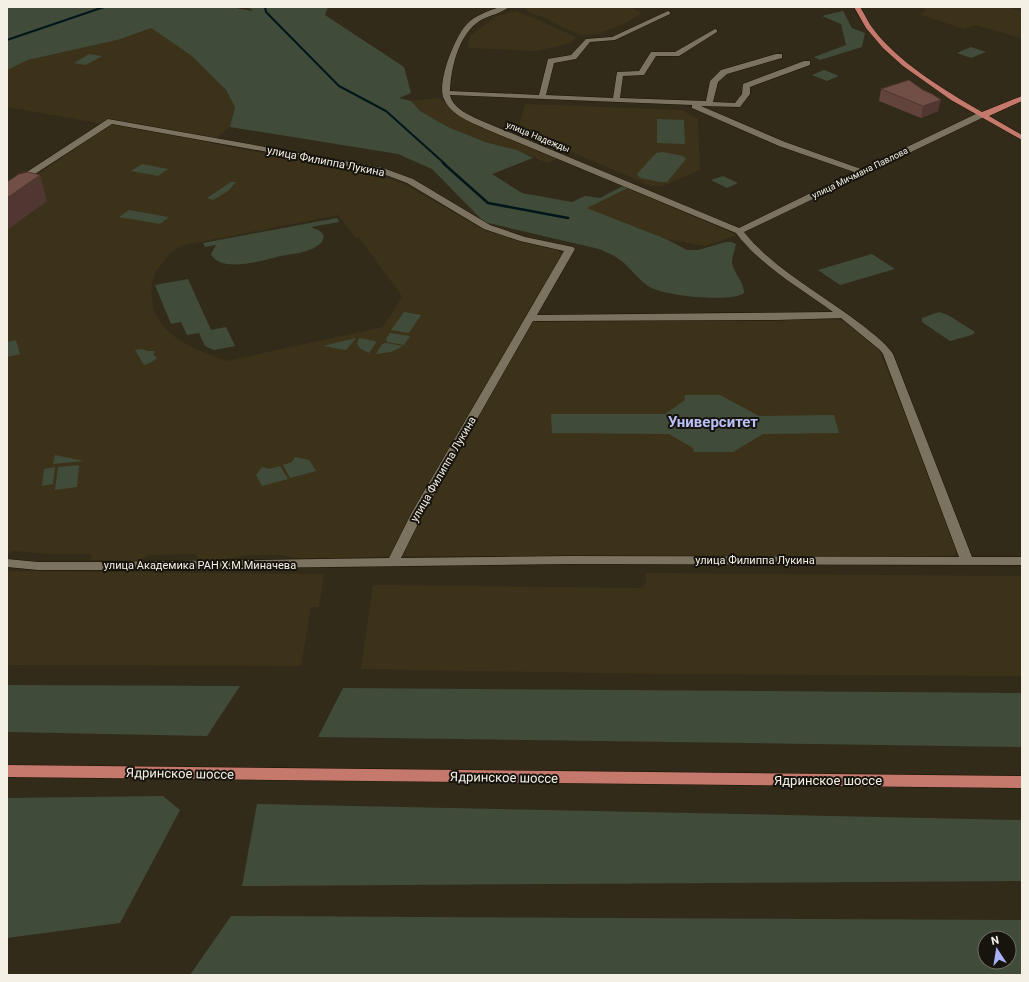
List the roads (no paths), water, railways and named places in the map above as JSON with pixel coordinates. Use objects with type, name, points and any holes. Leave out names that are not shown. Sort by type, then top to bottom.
[{"type":"main road","points":[[857,7],[866,23],[892,48],[948,89],[1022,138]]},
{"type":"main road","points":[[863,7],[875,27],[892,48]]},
{"type":"main road","name":"улица Мичмана Павлова","points":[[984,113],[1022,92]]},
{"type":"main road","name":"улица Мичмана Павлова","points":[[984,113],[1022,98]]},
{"type":"main road","points":[[984,113],[1022,134]]},
{"type":"main road","name":"Ядринское шоссе","points":[[7,771],[1022,782]]},
{"type":"street","points":[[506,7],[482,16],[465,30],[459,40],[448,76],[445,93],[737,105],[746,94],[746,86],[806,63]]},
{"type":"street","points":[[542,97],[551,61],[573,57],[588,40],[613,39],[668,13]]},
{"type":"street","points":[[616,100],[620,74],[641,73],[654,54],[676,54],[715,31]]},
{"type":"street","points":[[709,104],[714,81],[724,72],[779,56]]},
{"type":"street","name":"улица Надежды","points":[[445,93],[451,105],[457,110],[484,125],[739,231]]},
{"type":"street","points":[[693,103],[782,144],[861,172]]},
{"type":"street","name":"улица Мичмана Павлова","points":[[739,231],[984,113]]},
{"type":"street","name":"улица Филиппа Лукина","points":[[7,189],[111,121],[380,170],[410,181],[487,227],[523,239],[570,249],[418,512],[393,562],[569,560],[1022,561]]},
{"type":"street","points":[[739,231],[744,240],[761,256],[844,315],[884,348],[888,354],[967,560]]},
{"type":"street","points":[[529,318],[778,318],[844,315]]},
{"type":"street","name":"улица Академика РАН Х.М.Миначева","points":[[7,563],[38,566],[105,566],[283,565],[393,562]]},
{"type":"waterway","points":[[7,40],[104,7]]},
{"type":"waterway","points":[[265,7],[266,12],[339,86],[386,111],[445,164]]},
{"type":"waterway","points":[[443,163],[488,203],[568,218]]},
{"type":"district","name":"Университет","points":[[713,422]]}]
